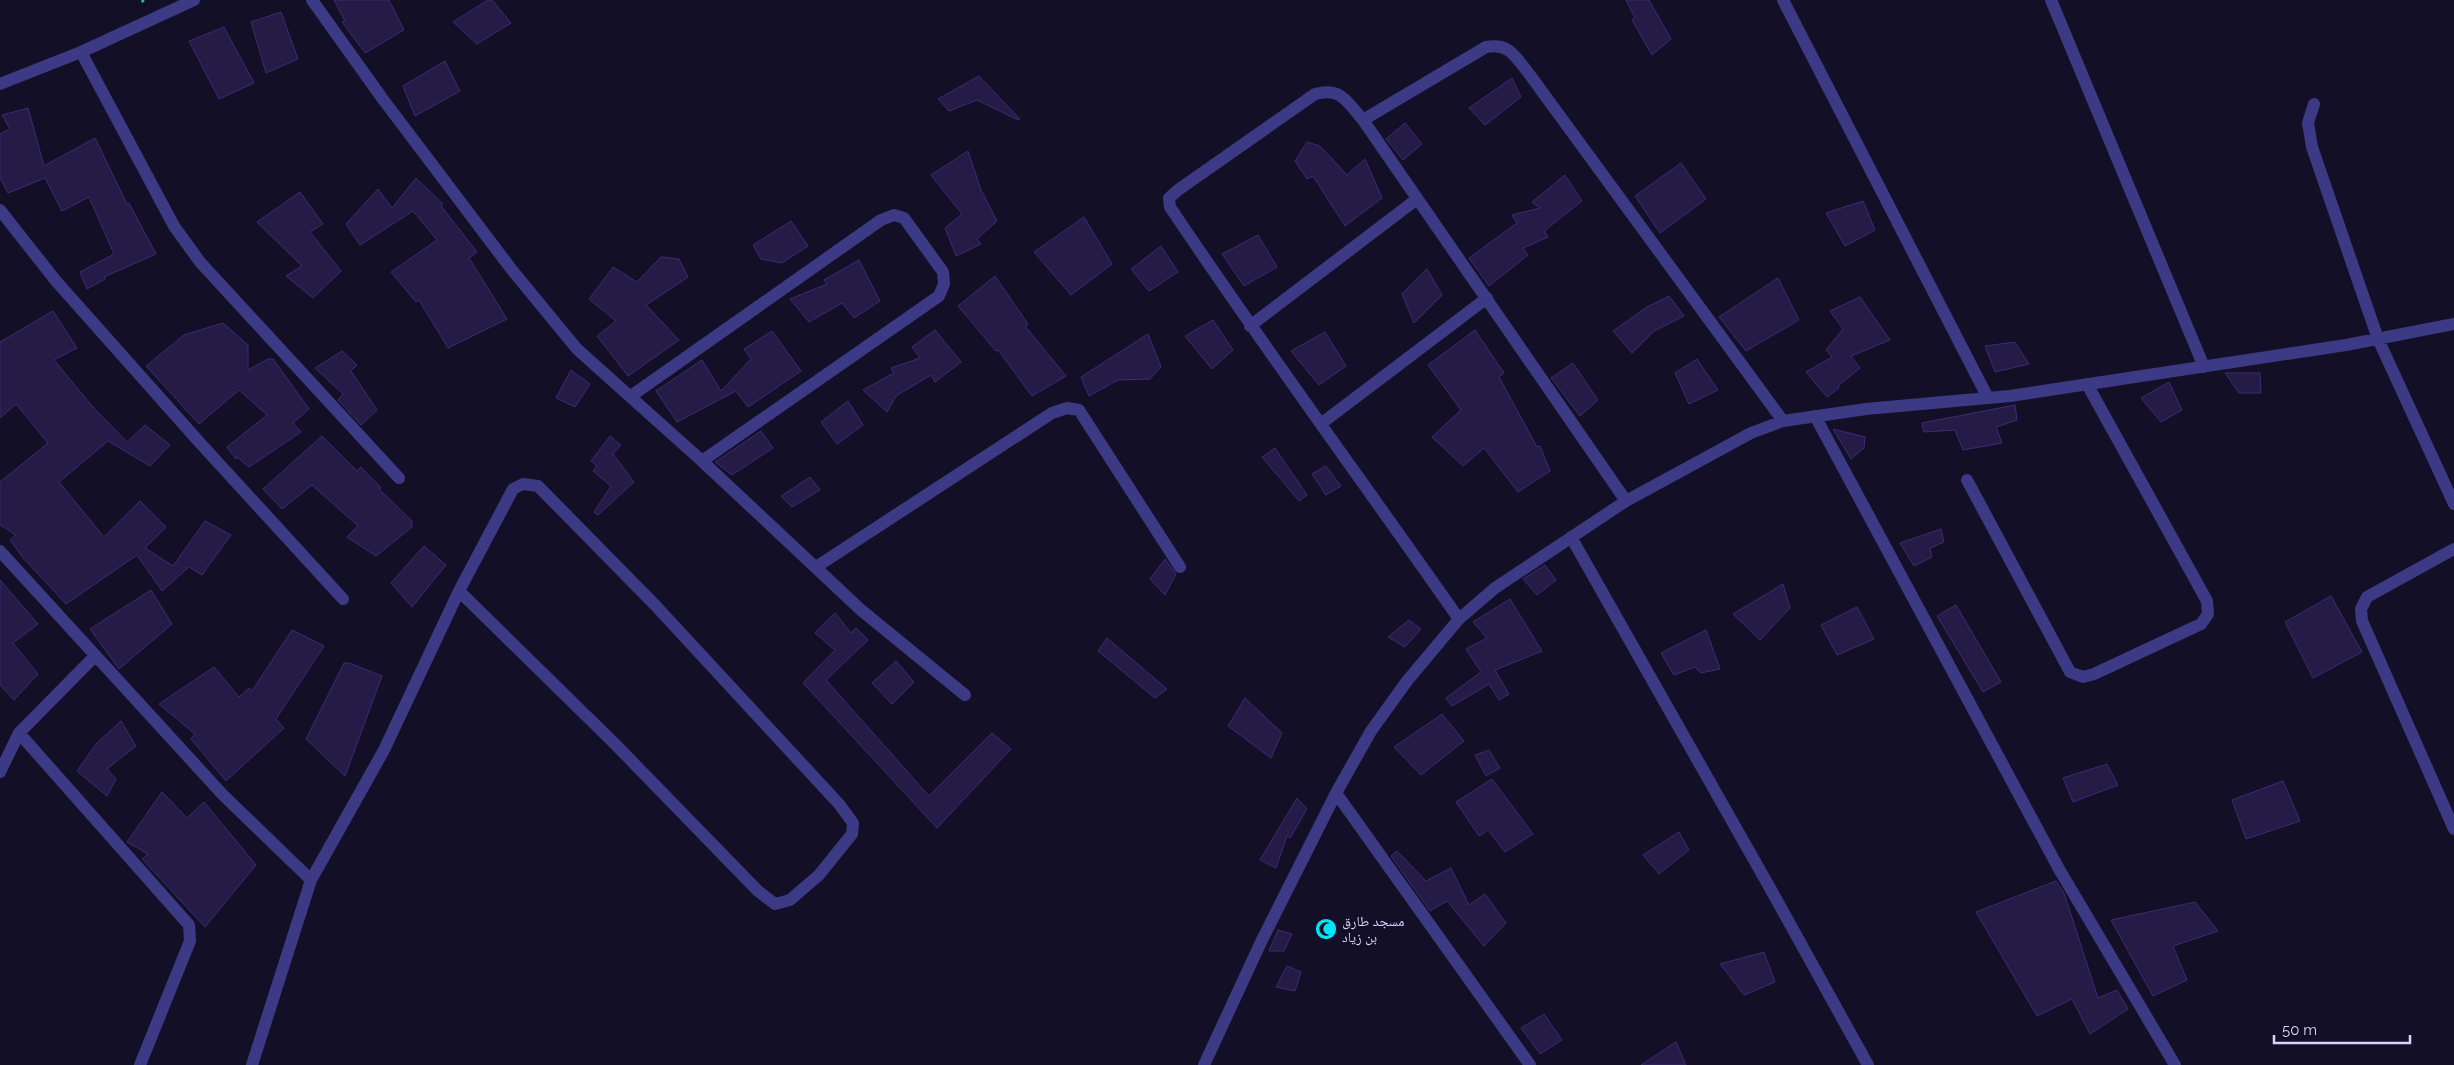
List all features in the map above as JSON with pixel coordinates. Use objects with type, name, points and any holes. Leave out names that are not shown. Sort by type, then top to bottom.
[{"type":"street","points":[[0,84],[81,52],[194,0]]},
{"type":"street","points":[[312,0],[382,98],[544,311],[577,349],[702,461],[861,610],[965,695]]},
{"type":"street","points":[[1783,0],[1988,398]]},
{"type":"street","points":[[2051,0],[2204,366]]},
{"type":"street","points":[[1363,120],[1486,47],[1498,45],[1509,50],[1527,71],[1783,421]]},
{"type":"street","points":[[81,52],[174,226],[200,262],[399,478]]},
{"type":"street","points":[[1459,619],[1322,423],[1250,326],[1170,206],[1169,198],[1315,94],[1328,91],[1340,94],[1363,120],[1626,501]]},
{"type":"street","points":[[2314,104],[2308,123],[2312,147],[2378,339],[2454,504]]},
{"type":"street","points":[[1250,326],[1417,199]]},
{"type":"street","points":[[0,210],[56,281],[201,444],[343,599]]},
{"type":"street","points":[[631,396],[881,220],[894,215],[904,218],[943,272],[944,284],[938,296],[702,461]]},
{"type":"street","points":[[1322,423],[1486,298]]},
{"type":"street","points":[[1204,1065],[1261,942],[1336,793],[1371,731],[1407,682],[1459,619],[1495,588],[1626,501],[1751,433],[1783,421],[1988,398],[2087,384],[2378,339],[2454,324]]},
{"type":"street","points":[[1968,480],[2070,672],[2083,677],[2094,674],[2201,624],[2208,614],[2207,601],[2087,384]]},
{"type":"street","points":[[816,568],[1052,413],[1067,408],[1079,410],[1180,567]]},
{"type":"street","points":[[1815,416],[2059,869],[2175,1065]]},
{"type":"street","points":[[252,1065],[311,880],[384,750],[459,591],[513,489],[523,484],[538,486],[655,605],[839,804],[853,823],[852,834],[819,875],[790,900],[775,904],[758,891],[614,743],[459,591]]},
{"type":"street","points":[[1571,537],[1868,1065]]},
{"type":"street","points":[[2454,550],[2367,597],[2361,609],[2362,621],[2454,829]]},
{"type":"street","points":[[0,551],[223,795],[311,880]]},
{"type":"street","points":[[0,772],[19,733],[95,656]]},
{"type":"street","points":[[19,733],[189,925],[190,941],[140,1065]]},
{"type":"street","points":[[1336,793],[1530,1065]]},
{"type":"building","points":[[334,0],[389,0],[404,30],[365,53],[342,22],[345,21]]},
{"type":"building","points":[[488,0],[492,0],[511,23],[477,44],[453,22]]},
{"type":"building","points":[[1626,0],[1649,0],[1671,39],[1652,55],[1632,20],[1635,18]]},
{"type":"building","points":[[281,12],[298,59],[266,73],[251,22]]},
{"type":"building","points":[[224,27],[254,83],[219,99],[189,41]]},
{"type":"building","points":[[445,61],[460,91],[415,116],[403,86]]},
{"type":"building","points":[[979,76],[1020,119],[1018,120],[977,100],[949,111],[938,99]]},
{"type":"building","points":[[1512,78],[1521,97],[1485,125],[1469,108]]},
{"type":"building","points":[[28,108],[44,166],[95,138],[127,204],[129,203],[156,254],[104,277],[105,279],[87,289],[80,272],[114,254],[89,197],[62,211],[45,178],[8,193],[0,178],[0,134],[10,129],[2,115]]},
{"type":"building","points":[[1405,123],[1422,144],[1403,160],[1386,139]]},
{"type":"building","points":[[1307,142],[1320,146],[1347,175],[1365,159],[1382,198],[1345,226],[1313,176],[1307,179],[1295,161]]},
{"type":"building","points":[[968,151],[981,190],[997,221],[977,239],[981,244],[956,256],[945,228],[962,214],[931,175]]},
{"type":"building","points":[[1681,163],[1706,199],[1660,233],[1635,196]]},
{"type":"building","points":[[1565,175],[1582,201],[1544,231],[1548,237],[1523,248],[1528,255],[1489,286],[1469,258],[1517,223],[1512,215],[1540,208],[1532,202]]},
{"type":"building","points":[[416,178],[443,204],[441,206],[477,252],[469,258],[507,319],[448,348],[419,300],[416,302],[391,272],[437,240],[413,211],[360,245],[346,224],[378,189],[392,208]]},
{"type":"building","points":[[300,192],[323,224],[310,232],[341,271],[313,298],[286,276],[302,266],[257,222]]},
{"type":"building","points":[[1863,201],[1875,230],[1845,246],[1826,213]]},
{"type":"building","points":[[1084,217],[1112,264],[1071,295],[1034,252]]},
{"type":"building","points":[[791,221],[808,246],[782,263],[761,259],[753,245]]},
{"type":"building","points":[[1258,235],[1277,267],[1244,286],[1222,254]]},
{"type":"building","points":[[1161,246],[1178,272],[1149,291],[1131,269]]},
{"type":"building","points":[[661,257],[679,259],[688,277],[646,305],[679,340],[628,376],[597,336],[616,321],[589,299],[613,267],[637,282]]},
{"type":"building","points":[[859,260],[880,301],[854,318],[842,303],[809,322],[790,299],[827,284],[824,280]]},
{"type":"building","points":[[1427,269],[1442,295],[1414,323],[1402,294]]},
{"type":"building","points":[[995,276],[1028,324],[1025,326],[1066,376],[1032,396],[998,350],[996,351],[958,306]]},
{"type":"building","points":[[1778,278],[1799,320],[1746,351],[1719,317]]},
{"type":"building","points":[[1669,296],[1684,316],[1654,331],[1632,353],[1613,331],[1647,307]]},
{"type":"building","points":[[1860,297],[1890,340],[1851,356],[1860,368],[1827,397],[1806,372],[1832,357],[1826,350],[1843,329],[1830,311]]},
{"type":"building","points":[[53,311],[77,348],[54,360],[92,406],[127,442],[145,425],[170,445],[150,466],[108,441],[59,482],[104,537],[140,501],[166,527],[145,548],[173,566],[205,521],[231,535],[202,575],[189,567],[162,591],[137,555],[66,604],[24,559],[10,540],[16,535],[0,525],[0,482],[48,443],[16,404],[0,418],[0,342]]},
{"type":"building","points":[[1213,320],[1233,350],[1212,369],[1185,336]]},
{"type":"building","points":[[223,323],[248,345],[248,370],[268,359],[273,359],[309,409],[293,423],[301,432],[249,467],[237,457],[236,459],[227,447],[267,415],[239,390],[199,424],[146,366],[184,335]]},
{"type":"building","points":[[935,330],[961,362],[935,382],[931,375],[896,396],[887,412],[863,390],[894,373],[891,368],[920,358],[912,347]]},
{"type":"building","points":[[1475,330],[1504,373],[1499,377],[1537,447],[1540,446],[1550,471],[1518,492],[1484,448],[1463,466],[1432,437],[1461,410],[1428,365]]},
{"type":"building","points":[[772,331],[801,371],[748,407],[736,391],[677,422],[656,391],[702,360],[721,391],[751,359],[744,349]]},
{"type":"building","points":[[1325,332],[1346,366],[1319,385],[1291,351]]},
{"type":"building","points":[[1148,334],[1161,367],[1150,379],[1118,380],[1089,396],[1081,377]]},
{"type":"building","points":[[2015,342],[2029,364],[1995,372],[1985,346]]},
{"type":"building","points":[[342,351],[357,365],[351,371],[377,410],[361,425],[338,400],[343,394],[315,368]]},
{"type":"building","points":[[1697,359],[1718,390],[1689,404],[1675,373]]},
{"type":"building","points":[[1573,363],[1598,400],[1580,416],[1551,378]]},
{"type":"building","points":[[571,370],[590,384],[575,407],[556,398]]},
{"type":"building","points":[[2225,373],[2260,373],[2261,393],[2239,393]]},
{"type":"building","points":[[2169,382],[2182,410],[2161,422],[2141,398]]},
{"type":"building","points":[[848,401],[863,425],[837,444],[821,422]]},
{"type":"building","points":[[2015,405],[2017,420],[1996,427],[2002,443],[1963,450],[1955,430],[1924,432],[1922,423]]},
{"type":"building","points":[[1833,429],[1865,437],[1864,448],[1851,459]]},
{"type":"building","points":[[761,431],[773,448],[732,475],[715,462]]},
{"type":"building","points":[[322,436],[357,471],[361,467],[381,488],[379,489],[412,521],[412,527],[376,556],[347,537],[358,526],[312,485],[282,509],[263,489]]},
{"type":"building","points":[[610,436],[621,445],[613,454],[634,482],[598,515],[594,512],[611,486],[593,471],[597,466],[591,461]]},
{"type":"building","points":[[1275,448],[1307,495],[1299,501],[1262,457]]},
{"type":"building","points":[[1326,466],[1341,486],[1326,495],[1312,474]]},
{"type":"building","points":[[810,477],[820,490],[792,507],[781,496]]},
{"type":"building","points":[[1941,529],[1944,542],[1930,548],[1932,557],[1914,566],[1900,543]]},
{"type":"building","points":[[424,546],[446,565],[412,607],[391,583]]},
{"type":"building","points":[[1165,559],[1176,574],[1165,595],[1150,579]]},
{"type":"building","points":[[1545,565],[1556,580],[1537,595],[1523,579]]},
{"type":"building","points":[[0,580],[38,624],[13,643],[38,674],[14,700],[0,685]]},
{"type":"building","points":[[1783,584],[1790,608],[1760,640],[1733,614]]},
{"type":"building","points":[[151,590],[172,624],[119,669],[90,629]]},
{"type":"building","points":[[2331,596],[2362,652],[2313,678],[2285,622]]},
{"type":"building","points":[[1510,599],[1542,651],[1495,670],[1509,694],[1499,700],[1489,684],[1452,706],[1446,698],[1481,672],[1466,649],[1487,638],[1473,622]]},
{"type":"building","points":[[1956,605],[2001,682],[1983,692],[1937,616]]},
{"type":"building","points":[[1857,607],[1874,639],[1837,655],[1821,625]]},
{"type":"building","points":[[835,613],[851,633],[856,628],[868,640],[826,680],[929,796],[992,733],[1011,749],[937,828],[803,683],[835,650],[815,633]]},
{"type":"building","points":[[1409,620],[1421,629],[1405,647],[1388,637]]},
{"type":"building","points":[[292,630],[324,646],[276,719],[284,728],[226,781],[191,739],[195,734],[159,704],[214,667],[239,697],[249,688],[252,691]]},
{"type":"building","points":[[1706,630],[1720,669],[1701,673],[1695,667],[1674,675],[1661,653]]},
{"type":"building","points":[[1107,638],[1167,689],[1155,698],[1098,651]]},
{"type":"building","points":[[896,661],[914,682],[892,704],[872,683]]},
{"type":"building","points":[[344,663],[349,663],[382,676],[345,776],[306,739]]},
{"type":"building","points":[[1245,698],[1282,733],[1271,758],[1228,726]]},
{"type":"building","points":[[1442,714],[1464,741],[1421,775],[1394,747]]},
{"type":"building","points":[[121,721],[136,746],[107,769],[116,779],[107,796],[77,771],[96,744]]},
{"type":"building","points":[[1489,750],[1500,768],[1486,776],[1475,755]]},
{"type":"building","points":[[2107,764],[2118,785],[2073,802],[2063,778]]},
{"type":"building","points":[[1492,779],[1533,834],[1505,852],[1488,830],[1479,836],[1456,802]]},
{"type":"building","points":[[2283,781],[2300,821],[2246,839],[2232,800]]},
{"type":"building","points":[[162,792],[187,818],[204,802],[256,865],[205,927],[142,859],[148,854],[127,842]]},
{"type":"building","points":[[1297,798],[1307,809],[1290,838],[1287,836],[1276,868],[1260,860]]},
{"type":"building","points":[[1679,832],[1689,850],[1659,874],[1643,855]]},
{"type":"building","points":[[1397,851],[1426,881],[1451,868],[1469,905],[1485,894],[1506,923],[1484,946],[1447,901],[1430,911],[1391,856]]},
{"type":"building","points":[[2056,881],[2064,893],[2098,998],[2117,990],[2128,1009],[2090,1034],[2072,999],[2037,1016],[1976,912]]},
{"type":"building","points":[[2195,902],[2218,931],[2173,946],[2187,980],[2153,996],[2111,920]]},
{"type":"building","points":[[1278,930],[1292,934],[1284,951],[1269,951]]},
{"type":"building","points":[[1764,952],[1775,982],[1744,995],[1720,964]]},
{"type":"building","points":[[1287,966],[1301,972],[1295,991],[1276,987]]},
{"type":"building","points":[[1544,1014],[1562,1040],[1540,1054],[1521,1028]]},
{"type":"building","points":[[1676,1042],[1686,1065],[1641,1065]]},
{"type":"place","name":"مسجد طارق بن زياد","points":[[1326,929]]}]
